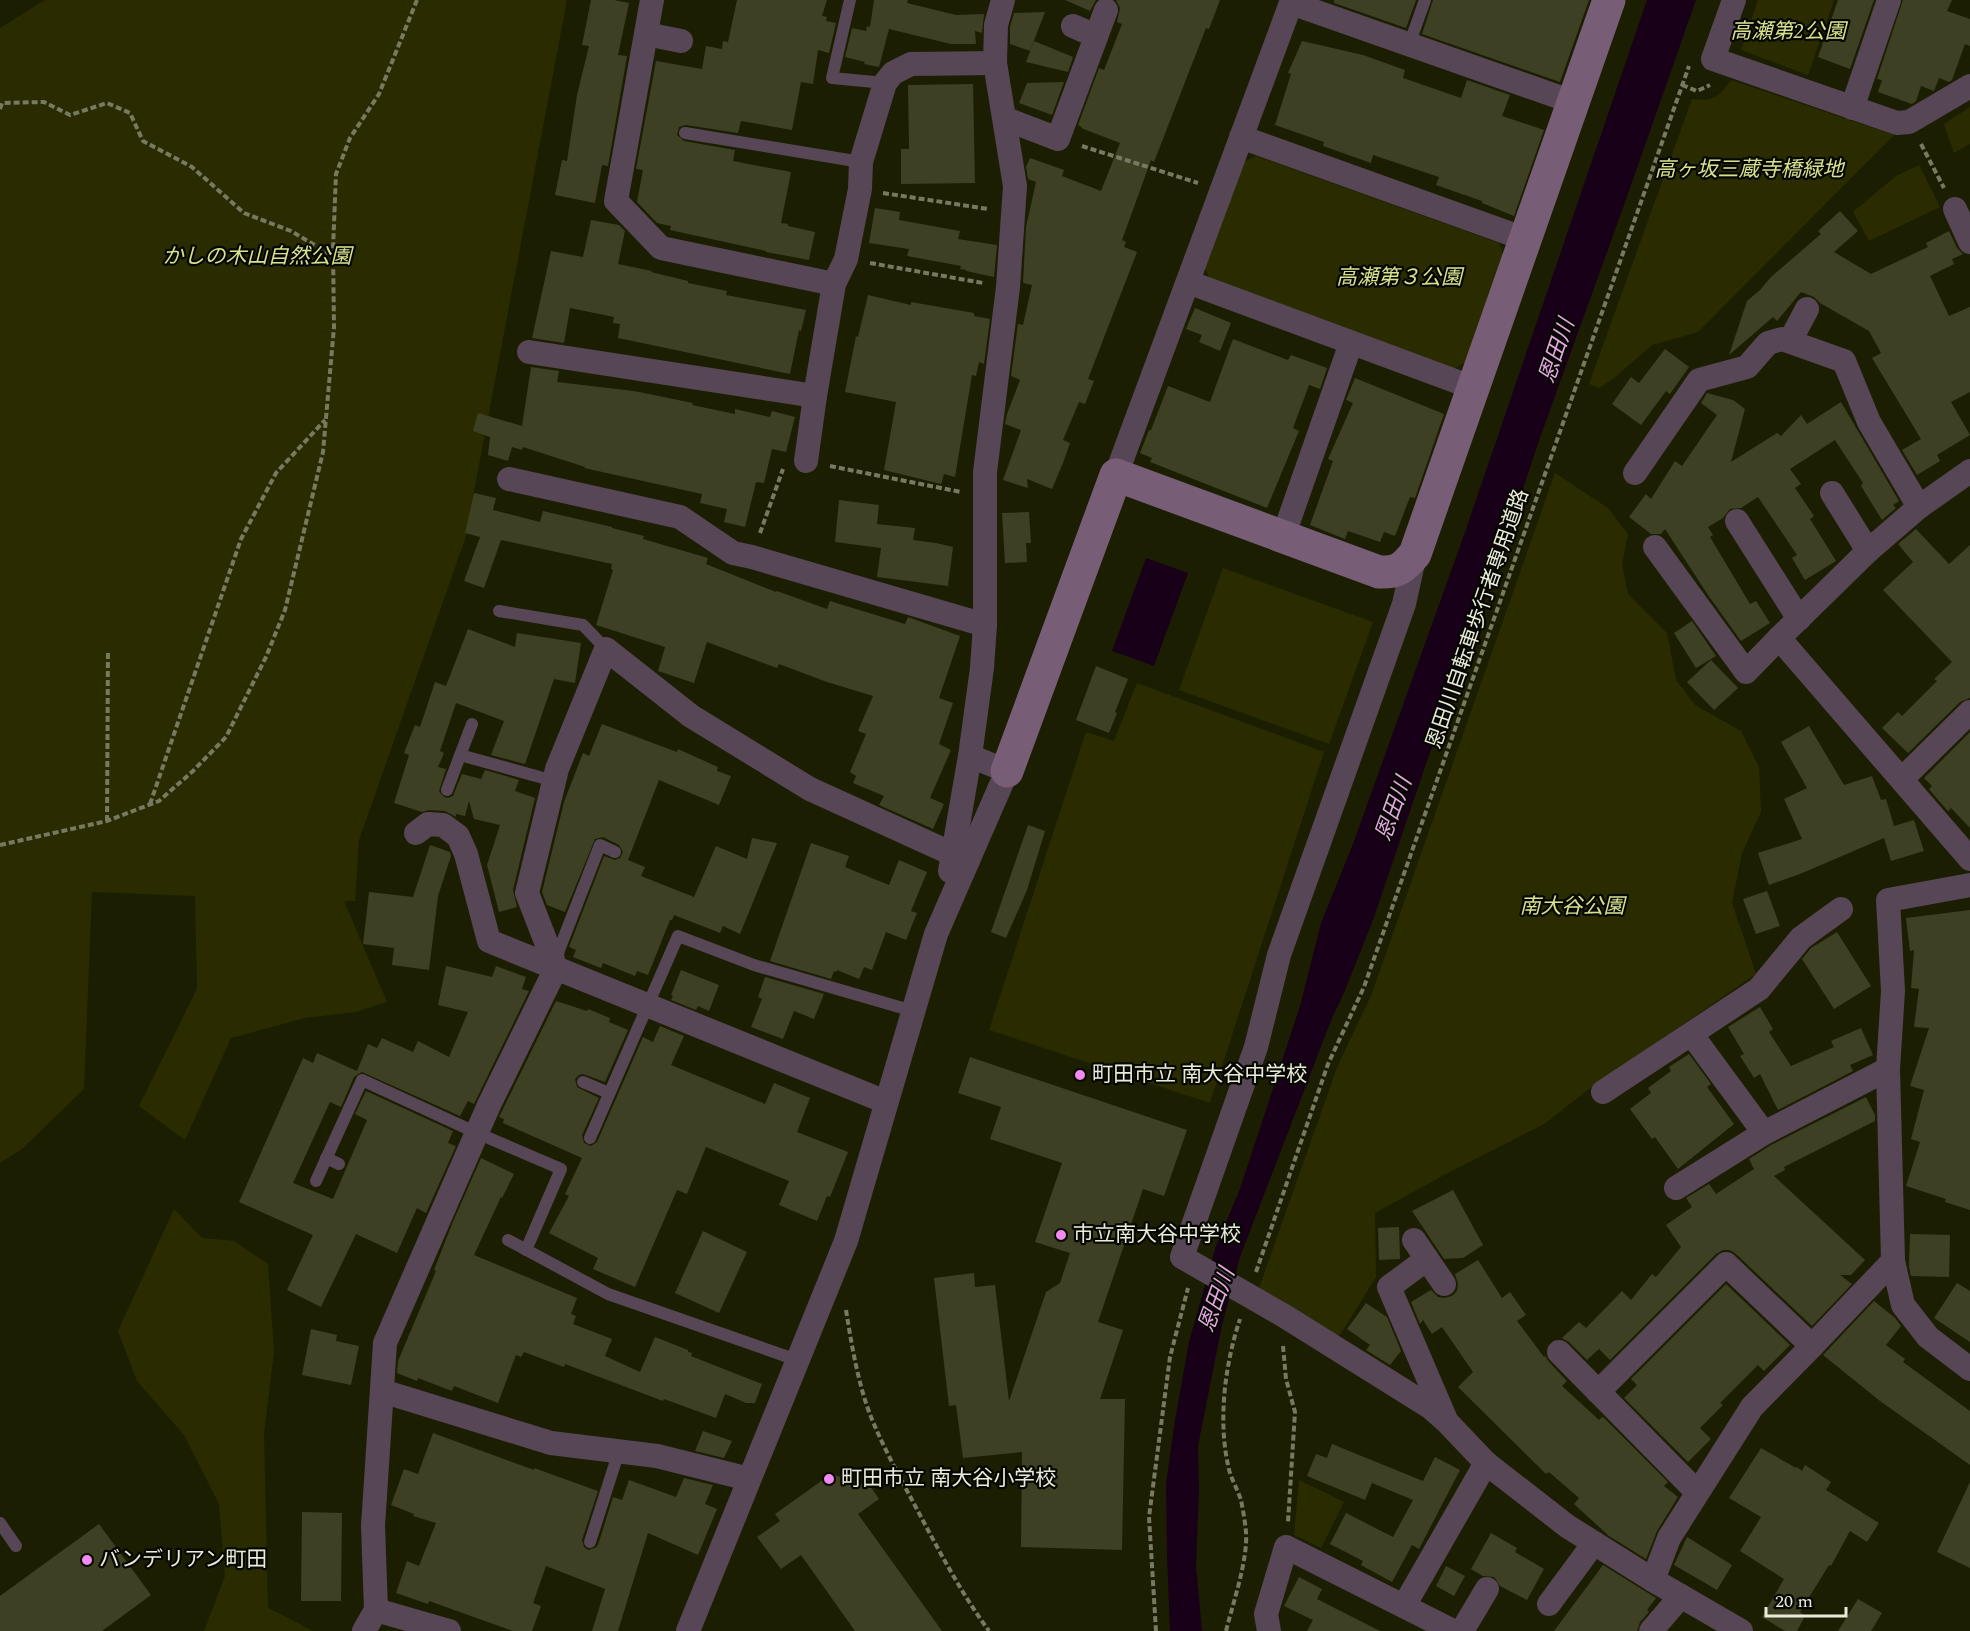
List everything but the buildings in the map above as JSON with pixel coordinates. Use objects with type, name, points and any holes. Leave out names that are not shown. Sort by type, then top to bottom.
[{"type":"street","points":[[652,0],[616,201],[661,248],[834,284]]},
{"type":"street","points":[[960,858],[986,625],[985,472],[1008,287],[1015,186],[995,63],[996,25],[1003,0]]},
{"type":"street","points":[[1609,0],[1415,555],[1404,603],[1279,955],[1256,1047],[1182,1257],[1245,1292],[1430,1407],[1486,1463],[1567,1526],[1653,1580],[1741,1631]]},
{"type":"street","points":[[1734,0],[1713,59],[1897,123],[1909,122],[1970,86]]},
{"type":"street","points":[[1852,108],[1889,0]]},
{"type":"street","points":[[688,1631],[846,1241],[960,858],[1007,771],[1292,2],[1573,102]]},
{"type":"street","points":[[1005,119],[1059,139],[1106,10]]},
{"type":"street","points":[[1073,26],[1096,36]]},
{"type":"street","points":[[646,34],[681,41]]},
{"type":"street","points":[[807,461],[815,396],[834,284],[846,259],[860,189],[861,162],[885,82],[893,73],[911,64],[995,63]]},
{"type":"street","points":[[1241,137],[1526,239]]},
{"type":"street","points":[[1955,209],[1970,242]]},
{"type":"street","points":[[1188,282],[1474,388]]},
{"type":"street","points":[[1790,341],[1807,309]]},
{"type":"street","points":[[1635,472],[1700,380],[1747,367],[1768,343],[1782,339],[1844,361],[1869,422],[1919,507]]},
{"type":"street","points":[[1283,537],[1351,343]]},
{"type":"street","points":[[529,352],[815,396]]},
{"type":"street","points":[[1655,547],[1746,672],[1868,551],[1919,507],[1970,471]]},
{"type":"street","points":[[1116,475],[1379,572],[1393,573],[1415,555]]},
{"type":"street","points":[[509,479],[680,517],[733,553],[986,625]]},
{"type":"street","points":[[1832,493],[1868,551]]},
{"type":"street","points":[[1737,521],[1799,619]]},
{"type":"street","points":[[1779,638],[1970,859]]},
{"type":"street","points":[[364,1631],[376,1610],[373,1526],[385,1343],[477,1133],[556,968],[527,893],[557,769],[606,649],[691,716],[810,789],[960,858]]},
{"type":"street","points":[[1902,779],[1970,712]]},
{"type":"street","points":[[970,756],[1007,771]]},
{"type":"street","points":[[416,833],[428,824],[443,825],[458,836],[466,854],[489,941],[886,1102]]},
{"type":"street","points":[[1970,885],[1888,900],[1893,991],[1888,1069],[1893,1261],[1903,1305],[1928,1337],[1970,1370]]},
{"type":"street","points":[[1603,1092],[1759,989],[1801,938],[1841,909]]},
{"type":"street","points":[[1692,1035],[1764,1133]]},
{"type":"street","points":[[1676,1188],[1764,1133],[1888,1069]]},
{"type":"street","points":[[1444,1284],[1421,1250],[1389,1287],[1447,1422]]},
{"type":"street","points":[[1653,1580],[1669,1538],[1752,1407],[1893,1261]]},
{"type":"street","points":[[1598,1392],[1726,1264],[1812,1346]]},
{"type":"street","points":[[1559,1352],[1697,1492]]},
{"type":"street","points":[[382,1391],[551,1443],[657,1456],[749,1479]]},
{"type":"street","points":[[1404,1606],[1486,1463]]},
{"type":"street","points":[[1549,1604],[1594,1543]]},
{"type":"street","points":[[1269,1631],[1266,1614],[1286,1547],[1453,1631]]},
{"type":"street","points":[[1462,1631],[1487,1589]]},
{"type":"street","points":[[1651,1631],[1681,1596]]},
{"type":"street","points":[[376,1610],[449,1631]]},
{"type":"lane","points":[[850,0],[831,78],[885,82]]},
{"type":"lane","points":[[1409,45],[1425,0]]},
{"type":"lane","points":[[686,133],[861,162]]},
{"type":"lane","points":[[499,611],[583,625],[606,649]]},
{"type":"lane","points":[[447,790],[472,724]]},
{"type":"lane","points":[[460,755],[554,781]]},
{"type":"lane","points":[[556,968],[559,950],[600,845],[615,852]]},
{"type":"lane","points":[[590,1138],[678,936],[754,965],[913,1011]]},
{"type":"lane","points":[[316,1181],[362,1080],[561,1169],[526,1250]]},
{"type":"lane","points":[[583,1082],[609,1094]]},
{"type":"lane","points":[[326,1158],[339,1164]]},
{"type":"lane","points":[[508,1240],[608,1294],[797,1360]]},
{"type":"lane","points":[[590,1542],[620,1451]]},
{"type":"lane","points":[[0,1523],[16,1546]]},
{"type":"path","points":[[0,844],[107,821],[159,801],[226,737],[266,657],[285,609],[323,452],[334,327],[333,256],[336,174],[350,138],[379,94],[417,0]]},
{"type":"path","name":"恩田川自転車歩行者専用道路","points":[[1226,1631],[1240,1577],[1246,1534],[1241,1500],[1228,1467],[1223,1432],[1224,1397],[1245,1292],[1328,1064],[1368,976],[1690,64]]},
{"type":"path","points":[[0,110],[2,103],[44,102],[70,115],[107,103],[130,113],[143,141],[192,167],[244,213],[291,231],[333,256]]},
{"type":"path","points":[[1909,122],[1955,209]]},
{"type":"path","points":[[1059,139],[1221,190]]},
{"type":"path","points":[[860,189],[1013,212]]},
{"type":"path","points":[[846,259],[1008,287]]},
{"type":"path","points":[[150,805],[241,539],[276,473],[326,419]]},
{"type":"path","points":[[752,557],[783,468],[807,461],[985,497]]},
{"type":"path","points":[[107,821],[108,651]]},
{"type":"path","points":[[846,1307],[852,1346],[866,1402],[888,1454],[938,1552],[989,1631]]},
{"type":"path","points":[[1286,1317],[1283,1339],[1286,1379],[1295,1412],[1286,1547]]},
{"type":"green space","name":"かしの木山自然公園","points":[[45,0],[567,0],[465,539],[359,840],[355,901],[344,901],[387,1002],[356,1012],[305,1018],[231,1038],[185,1140],[139,1106],[197,989],[195,896],[92,892],[84,1089],[22,1149],[0,1163],[0,28]]},
{"type":"green space","name":"高瀬第2公園","points":[[1758,0],[1834,0],[1808,75],[1741,50]]},
{"type":"green space","name":"高ヶ坂三蔵寺橋緑地","points":[[1731,80],[1894,135],[1698,332],[1652,345],[1613,379],[1599,388],[1589,384],[1692,99],[1711,99],[1723,91]]},
{"type":"green space","points":[[1970,107],[1970,144],[1954,153],[1944,124]]},
{"type":"green space","name":"高瀬第３公園","points":[[1256,156],[1499,243],[1503,254],[1466,362],[1454,369],[1209,278],[1205,267],[1244,162]]},
{"type":"green space","points":[[1919,165],[1940,207],[1869,241],[1853,212],[1896,176]]},
{"type":"green space","name":"南大谷公園","points":[[1555,473],[1608,508],[1628,534],[1622,564],[1628,594],[1667,633],[1676,680],[1695,705],[1741,731],[1759,767],[1761,812],[1742,853],[1732,903],[1756,974],[1589,1089],[1544,1124],[1375,1213],[1376,1277],[1338,1338],[1259,1288],[1338,1065],[1371,996]]},
{"type":"green space","points":[[1223,568],[1373,622],[1329,744],[1179,690]]},
{"type":"green space","points":[[1137,683],[1324,752],[1210,1103],[989,1030],[1086,732],[1114,741]]},
{"type":"green space","points":[[174,1209],[202,1238],[234,1241],[268,1264],[274,1352],[264,1433],[268,1608],[313,1631],[204,1631],[225,1576],[219,1504],[184,1435],[137,1381],[118,1331]]},
{"type":"green space","points":[[1299,1480],[1344,1502],[1321,1548],[1294,1535]]},
{"type":"water","name":"恩田川","points":[[1647,0],[1696,0],[1537,446],[1505,544],[1373,920],[1332,1018],[1240,1257],[1222,1325],[1198,1446],[1196,1566],[1202,1631],[1170,1631],[1166,1484],[1189,1342],[1216,1246],[1240,1189],[1300,1006],[1321,923],[1353,844],[1464,535]]},
{"type":"water","points":[[1146,558],[1188,573],[1154,666],[1112,651]]},
{"type":"place","name":"町田市立 南大谷中学校","points":[[1080,1075]]},
{"type":"place","name":"市立南大谷中学校","points":[[1061,1235]]},
{"type":"place","name":"町田市立 南大谷小学校","points":[[829,1479]]},
{"type":"place","name":"バンデリアン町田","points":[[87,1560]]}]
